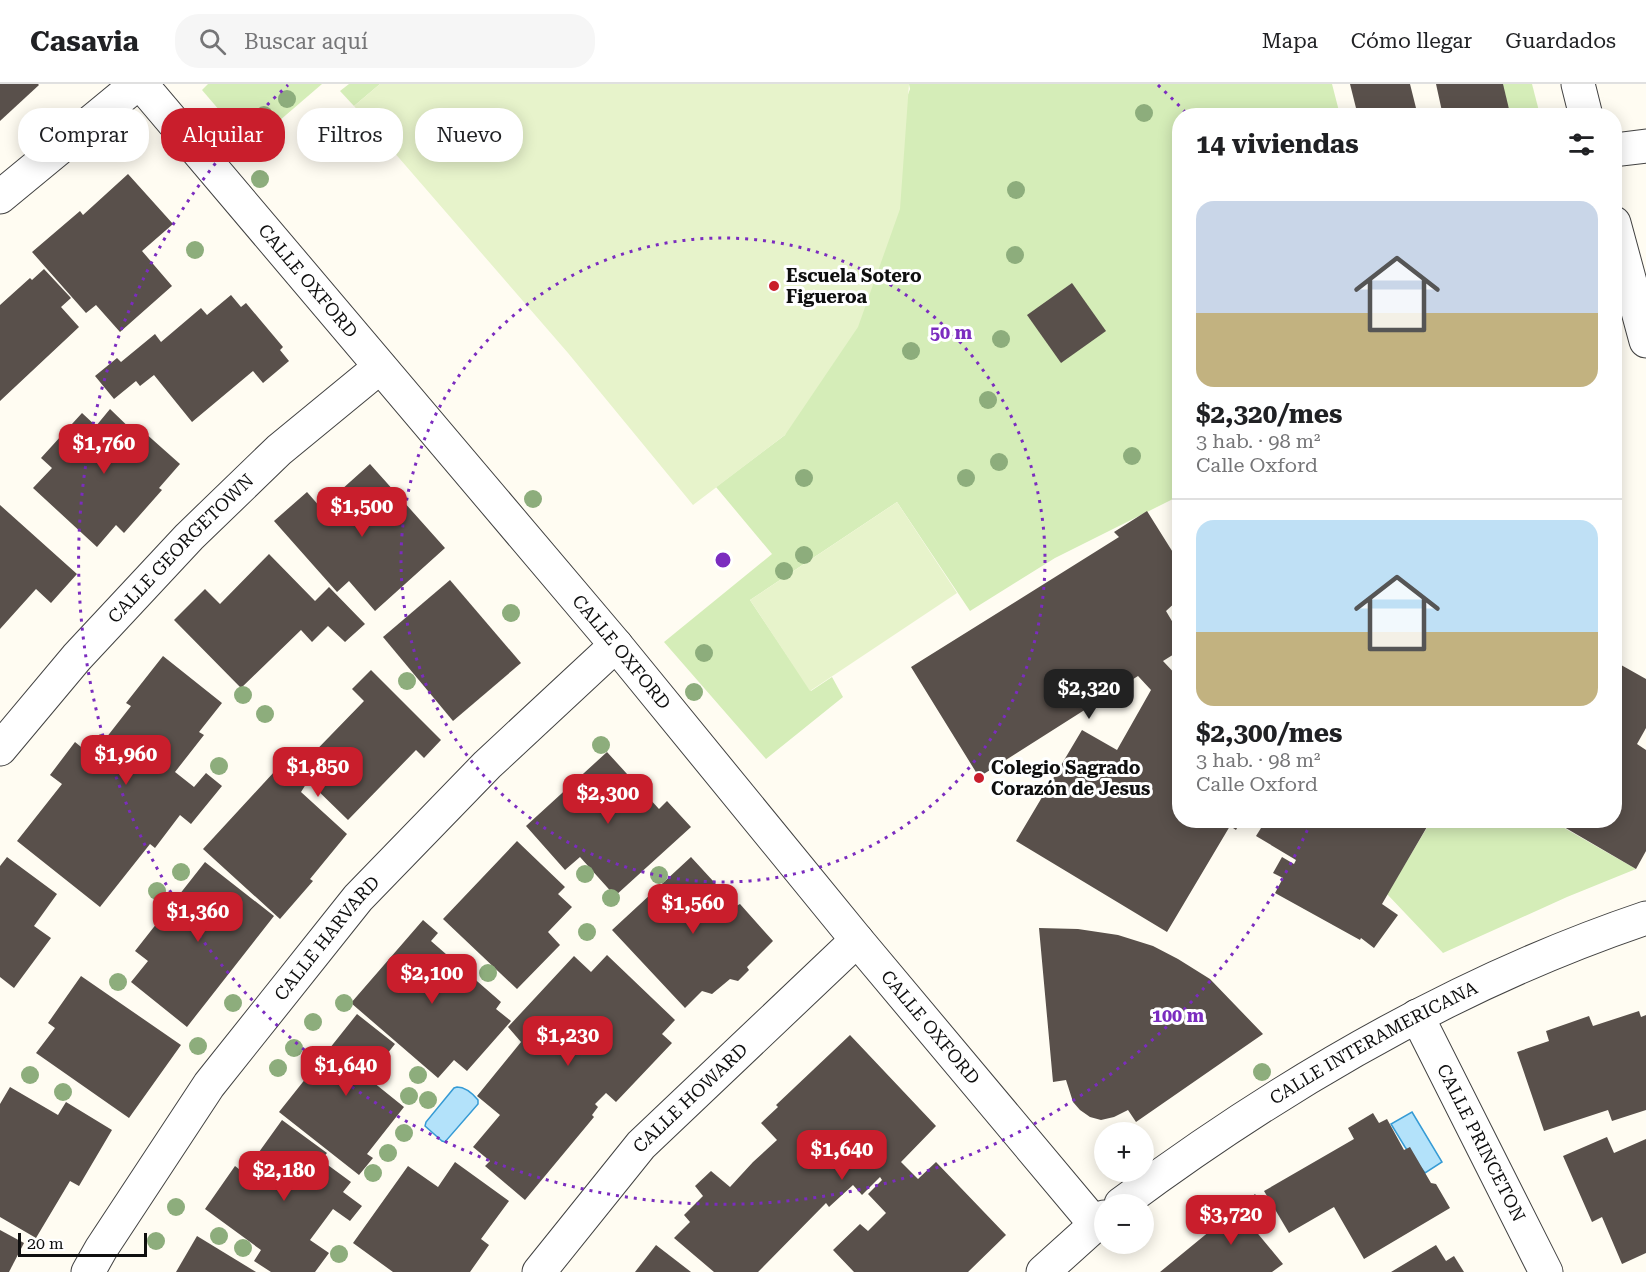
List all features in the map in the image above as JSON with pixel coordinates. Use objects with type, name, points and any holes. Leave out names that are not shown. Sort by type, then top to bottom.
[{"type":"street","points":[[0,197],[139,84]]},
{"type":"street","name":"CALLE OXFORD","points":[[139,84],[616,645],[857,940],[1094,1215]]},
{"type":"street","points":[[1578,84],[1584,108]]},
{"type":"street","points":[[1622,149],[1646,146]]},
{"type":"street","points":[[1622,252],[1646,340]]},
{"type":"street","name":"CALLE GEORGETOWN","points":[[0,749],[77,657],[189,537],[279,450],[380,367]]},
{"type":"street","name":"CALLE HARVARD","points":[[88,1272],[100,1249],[209,1085],[358,898],[487,765],[616,645]]},
{"type":"street","name":"CALLE INTERAMERICANA","points":[[1135,1194],[1177,1163],[1282,1094],[1417,1016],[1520,966],[1646,918]]},
{"type":"street","name":"CALLE HOWARD","points":[[539,1272],[640,1145],[857,940]]},
{"type":"street","name":"CALLE PRINCETON","points":[[1417,1016],[1546,1272]]},
{"type":"street","points":[[1043,1272],[1094,1226]]},
{"type":"green space","points":[[208,84],[322,84],[285,116],[285,108],[217,108],[202,90]]},
{"type":"green space","points":[[349,84],[380,84],[354,106],[340,91]]},
{"type":"green space","points":[[380,84],[909,84],[900,209],[858,327],[785,435],[693,505],[568,353],[403,162],[403,108],[356,108],[354,106]]},
{"type":"green space","points":[[909,84],[1332,84],[1338,108],[1172,108],[1172,500],[1055,558],[970,611],[897,502],[750,600],[811,691],[832,677],[843,697],[766,759],[664,642],[772,554],[716,487],[785,435],[910,89]]},
{"type":"green space","points":[[1503,84],[1532,84],[1538,108],[1487,108]]},
{"type":"green space","points":[[897,502],[957,593],[810,691],[750,600]]},
{"type":"green space","points":[[1427,828],[1564,828],[1636,869],[1567,897],[1443,953],[1387,894]]},
{"type":"water","points":[[457,1087],[471,1093],[478,1100],[478,1104],[445,1142],[425,1126]]},
{"type":"water","points":[[1412,1112],[1442,1162],[1425,1173],[1391,1124]]},
{"type":"building","points":[[0,84],[38,84],[39,85],[0,121]]},
{"type":"building","points":[[1350,84],[1410,84],[1416,108],[1356,108]]},
{"type":"building","points":[[1436,84],[1503,84],[1509,108],[1441,108]]},
{"type":"building","points":[[128,174],[173,224],[142,251],[172,286],[120,332],[96,305],[86,313],[32,252],[80,211],[83,215]]},
{"type":"building","points":[[44,269],[71,298],[61,307],[79,327],[0,401],[0,305],[30,278],[32,280]]},
{"type":"building","points":[[1072,283],[1106,331],[1061,363],[1027,315]]},
{"type":"building","points":[[231,295],[241,307],[246,303],[283,347],[280,350],[289,361],[263,383],[253,371],[192,422],[154,375],[140,386],[136,381],[114,399],[95,376],[117,358],[121,362],[155,334],[161,342],[201,308],[207,315]]},
{"type":"building","points":[[110,409],[139,437],[144,432],[180,464],[159,488],[162,490],[124,533],[116,525],[97,547],[33,488],[52,468],[41,458],[82,413],[96,426]]},
{"type":"building","points":[[370,464],[445,548],[375,611],[349,581],[337,592],[274,521],[307,492],[321,508]]},
{"type":"building","points":[[0,505],[77,574],[51,603],[36,589],[0,629]]},
{"type":"building","points":[[1147,511],[1172,551],[1172,605],[1166,611],[1172,621],[1172,655],[1163,661],[1172,671],[1172,828],[1229,828],[1167,932],[1016,841],[1082,730],[1117,750],[1151,690],[1138,676],[979,777],[911,667],[1119,537],[1114,532]]},
{"type":"building","points":[[269,554],[315,601],[329,587],[365,624],[345,642],[328,626],[312,642],[301,630],[241,688],[174,620],[205,589],[220,604]]},
{"type":"building","points":[[450,580],[521,663],[453,721],[383,637]]},
{"type":"building","points":[[163,656],[222,703],[199,732],[204,735],[175,772],[194,787],[206,773],[222,786],[191,824],[180,815],[155,848],[150,844],[100,907],[17,841],[62,784],[50,775],[75,742],[86,751],[100,734],[106,738],[131,706],[126,703]]},
{"type":"building","points":[[1622,666],[1646,679],[1646,728],[1637,744],[1646,750],[1646,851],[1636,869],[1566,828],[1622,828]]},
{"type":"building","points":[[371,670],[441,740],[424,758],[416,750],[348,820],[308,781],[301,792],[347,834],[310,879],[313,881],[280,919],[203,849],[286,759],[297,770],[364,701],[352,689]]},
{"type":"building","points":[[607,752],[659,809],[667,801],[691,827],[615,896],[580,857],[565,870],[526,826]]},
{"type":"building","points":[[1261,828],[1426,828],[1382,904],[1398,915],[1374,948],[1361,938],[1360,940],[1275,893],[1283,878],[1273,873],[1282,857],[1294,864],[1296,860],[1256,836]]},
{"type":"building","points":[[517,841],[565,887],[558,894],[572,907],[548,932],[560,945],[517,989],[443,919]]},
{"type":"building","points":[[7,857],[57,894],[34,926],[51,938],[14,988],[0,977],[0,866]]},
{"type":"building","points":[[691,857],[736,906],[740,904],[773,941],[747,967],[749,970],[738,981],[730,979],[712,994],[702,991],[685,1008],[612,930]]},
{"type":"building","points":[[205,862],[274,916],[187,1027],[131,982],[148,961],[135,951]]},
{"type":"building","points":[[423,920],[438,933],[431,941],[501,1002],[496,1009],[511,1021],[467,1071],[454,1060],[438,1078],[351,1003]]},
{"type":"building","points":[[1039,928],[1078,929],[1118,935],[1153,946],[1210,979],[1263,1034],[1136,1122],[1128,1110],[1101,1120],[1090,1117],[1073,1102],[1066,1080],[1053,1082]]},
{"type":"building","points":[[607,955],[675,1020],[662,1034],[672,1043],[616,1102],[606,1093],[595,1104],[598,1107],[592,1115],[594,1117],[525,1200],[485,1166],[490,1161],[473,1147],[500,1115],[477,1096],[521,1042],[508,1027],[574,956],[591,972]]},
{"type":"building","points":[[81,976],[181,1045],[129,1118],[36,1053],[55,1028],[48,1023]]},
{"type":"building","points":[[1639,1011],[1641,1017],[1646,1015],[1646,1110],[1612,1121],[1608,1110],[1544,1131],[1517,1052],[1549,1041],[1546,1031],[1589,1016],[1593,1026]]},
{"type":"building","points":[[357,1014],[395,1044],[368,1078],[404,1107],[367,1154],[373,1158],[359,1175],[279,1112]]},
{"type":"building","points":[[850,1035],[936,1126],[901,1162],[918,1179],[936,1162],[1006,1235],[968,1272],[854,1272],[833,1250],[860,1224],[868,1231],[886,1213],[868,1194],[882,1180],[880,1177],[862,1195],[853,1185],[829,1207],[826,1203],[758,1272],[714,1272],[674,1238],[690,1222],[684,1215],[703,1196],[695,1186],[711,1171],[730,1187],[777,1140],[761,1123],[778,1107],[776,1105]]},
{"type":"building","points":[[10,1087],[58,1115],[66,1102],[112,1130],[79,1186],[70,1181],[36,1238],[0,1217],[0,1104]]},
{"type":"building","points":[[1373,1113],[1379,1123],[1387,1119],[1404,1150],[1410,1147],[1431,1183],[1436,1184],[1450,1208],[1364,1259],[1334,1207],[1289,1233],[1264,1191],[1354,1139],[1348,1128]]},
{"type":"building","points":[[282,1120],[327,1153],[321,1160],[351,1182],[343,1192],[362,1206],[350,1221],[333,1209],[310,1240],[329,1253],[315,1272],[271,1272],[254,1261],[261,1250],[205,1209],[235,1166],[244,1173]]},
{"type":"building","points":[[1607,1137],[1614,1153],[1646,1139],[1646,1253],[1622,1264],[1602,1217],[1592,1222],[1563,1156]]},
{"type":"building","points":[[455,1162],[509,1201],[481,1239],[489,1245],[470,1272],[393,1272],[353,1243],[408,1166],[438,1187]]},
{"type":"building","points":[[1255,1194],[1271,1215],[1254,1229],[1283,1264],[1272,1272],[1160,1272]]},
{"type":"building","points":[[0,1230],[24,1243],[9,1272],[0,1272]]},
{"type":"building","points":[[197,1236],[256,1272],[176,1272]]},
{"type":"building","points":[[656,1245],[691,1272],[635,1272]]},
{"type":"building","points":[[1436,1245],[1446,1261],[1454,1256],[1464,1272],[1391,1272]]},
{"type":"place","name":"Escuela Sotero Figueroa","points":[[774,286]]},
{"type":"place","name":"Colegio Sagrado Corazón de Jesus","points":[[979,778]]}]
